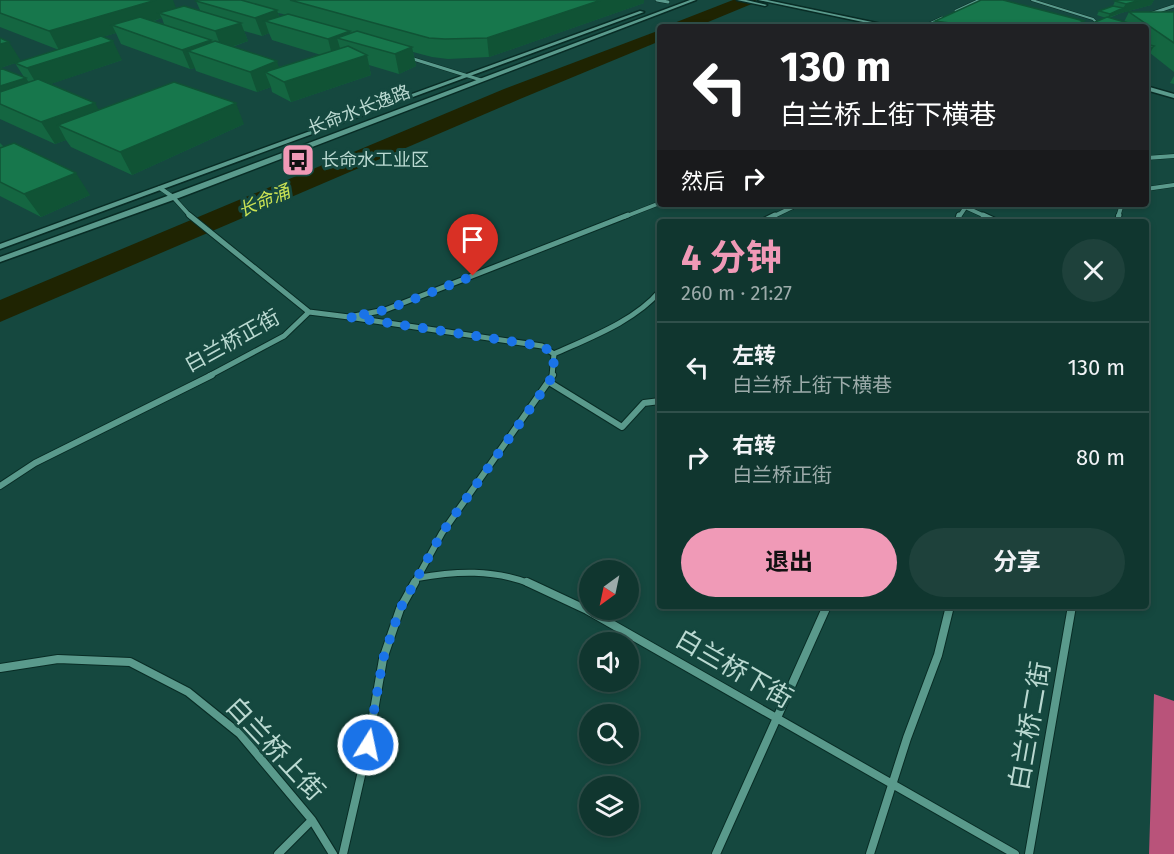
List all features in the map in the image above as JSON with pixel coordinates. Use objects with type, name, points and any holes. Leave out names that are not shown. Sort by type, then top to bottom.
[{"type":"street","points":[[657,0],[671,1]]},
{"type":"street","name":"长命水长逸路","points":[[0,260],[694,0]]},
{"type":"street","points":[[739,0],[763,2],[878,24]]},
{"type":"street","points":[[952,14],[980,0]]},
{"type":"street","points":[[1032,0],[1093,19],[1096,24]]},
{"type":"street","name":"长命水长逸路","points":[[0,247],[671,1]]},
{"type":"street","points":[[763,2],[860,24]]},
{"type":"street","points":[[1144,16],[1174,6]]},
{"type":"street","points":[[929,24],[942,18]]},
{"type":"street","points":[[399,55],[467,74],[480,80]]},
{"type":"street","points":[[1149,87],[1174,90]]},
{"type":"street","points":[[1149,88],[1174,96]]},
{"type":"street","points":[[1149,158],[1174,156]]},
{"type":"street","points":[[1149,189],[1174,185]]},
{"type":"street","points":[[160,188],[173,197],[190,216],[214,233],[309,312]]},
{"type":"street","name":"白兰桥正街","points":[[0,486],[35,463],[245,358],[284,336],[309,312],[349,317],[386,310],[657,204]]},
{"type":"street","points":[[767,219],[793,207]]},
{"type":"street","points":[[968,207],[992,219]]},
{"type":"street","points":[[349,317],[542,346],[554,354],[609,329],[657,294]]},
{"type":"street","name":"白兰桥上街","points":[[343,854],[368,745],[383,659],[400,609],[442,533],[549,382],[553,375],[554,354]]},
{"type":"street","points":[[549,382],[622,427],[644,403],[657,401]]},
{"type":"street","name":"白兰桥下街","points":[[417,578],[448,572],[504,574],[539,585],[1015,854]]},
{"type":"street","points":[[716,854],[826,609]]},
{"type":"street","points":[[870,854],[892,784],[938,655],[949,609]]},
{"type":"street","name":"白兰桥二街","points":[[1029,854],[1071,609]]},
{"type":"street","name":"白兰桥上街","points":[[0,668],[58,659],[130,662],[188,692],[240,734],[312,820],[333,854]]},
{"type":"street","points":[[278,854],[312,820]]},
{"type":"shaded area","points":[[1154,694],[1174,701],[1174,854],[1149,854]]},
{"type":"building","points":[[0,0],[156,0],[49,31],[0,13]]},
{"type":"building","points":[[241,0],[277,10],[255,18],[196,1]]},
{"type":"building","points":[[290,0],[601,0],[487,38],[445,39],[429,38]]},
{"type":"building","points":[[981,0],[1003,0],[1084,21],[1076,24],[957,24],[935,21]]},
{"type":"building","points":[[1140,0],[1126,4],[1115,1]]},
{"type":"building","points":[[184,6],[241,23],[215,31],[159,13]]},
{"type":"building","points":[[1113,6],[1123,8],[1110,14],[1099,11]]},
{"type":"building","points":[[1129,12],[1174,12],[1174,43],[1149,24]]},
{"type":"building","points":[[288,14],[350,31],[328,39],[265,21]]},
{"type":"building","points":[[140,17],[211,40],[182,50],[112,25]]},
{"type":"building","points":[[1107,17],[1132,24],[1090,24]]},
{"type":"building","points":[[357,31],[412,47],[395,54],[337,38]]},
{"type":"building","points":[[101,36],[113,41],[27,68],[15,63]]},
{"type":"building","points":[[0,38],[9,42],[0,44]]},
{"type":"building","points":[[215,41],[277,61],[250,72],[188,51]]},
{"type":"building","points":[[348,46],[367,55],[284,82],[265,72]]},
{"type":"building","points":[[0,68],[26,78],[0,86]]},
{"type":"building","points":[[38,79],[95,103],[41,122],[0,104],[0,92]]},
{"type":"building","points":[[174,82],[236,103],[120,152],[58,125]]},
{"type":"building","points":[[14,143],[76,173],[24,194],[0,182],[0,148]]},
{"type":"waterway","name":"长命涌","points":[[688,24],[748,0]]},
{"type":"waterway","name":"长命涌","points":[[0,312],[512,94],[657,36]]},
{"type":"place","name":"长命水工业区","points":[[298,160]]},
{"type":"route","points":[[368,745],[383,659],[400,609],[442,533],[549,382],[553,375],[554,354],[542,346],[349,317],[386,310],[473,276]]}]
